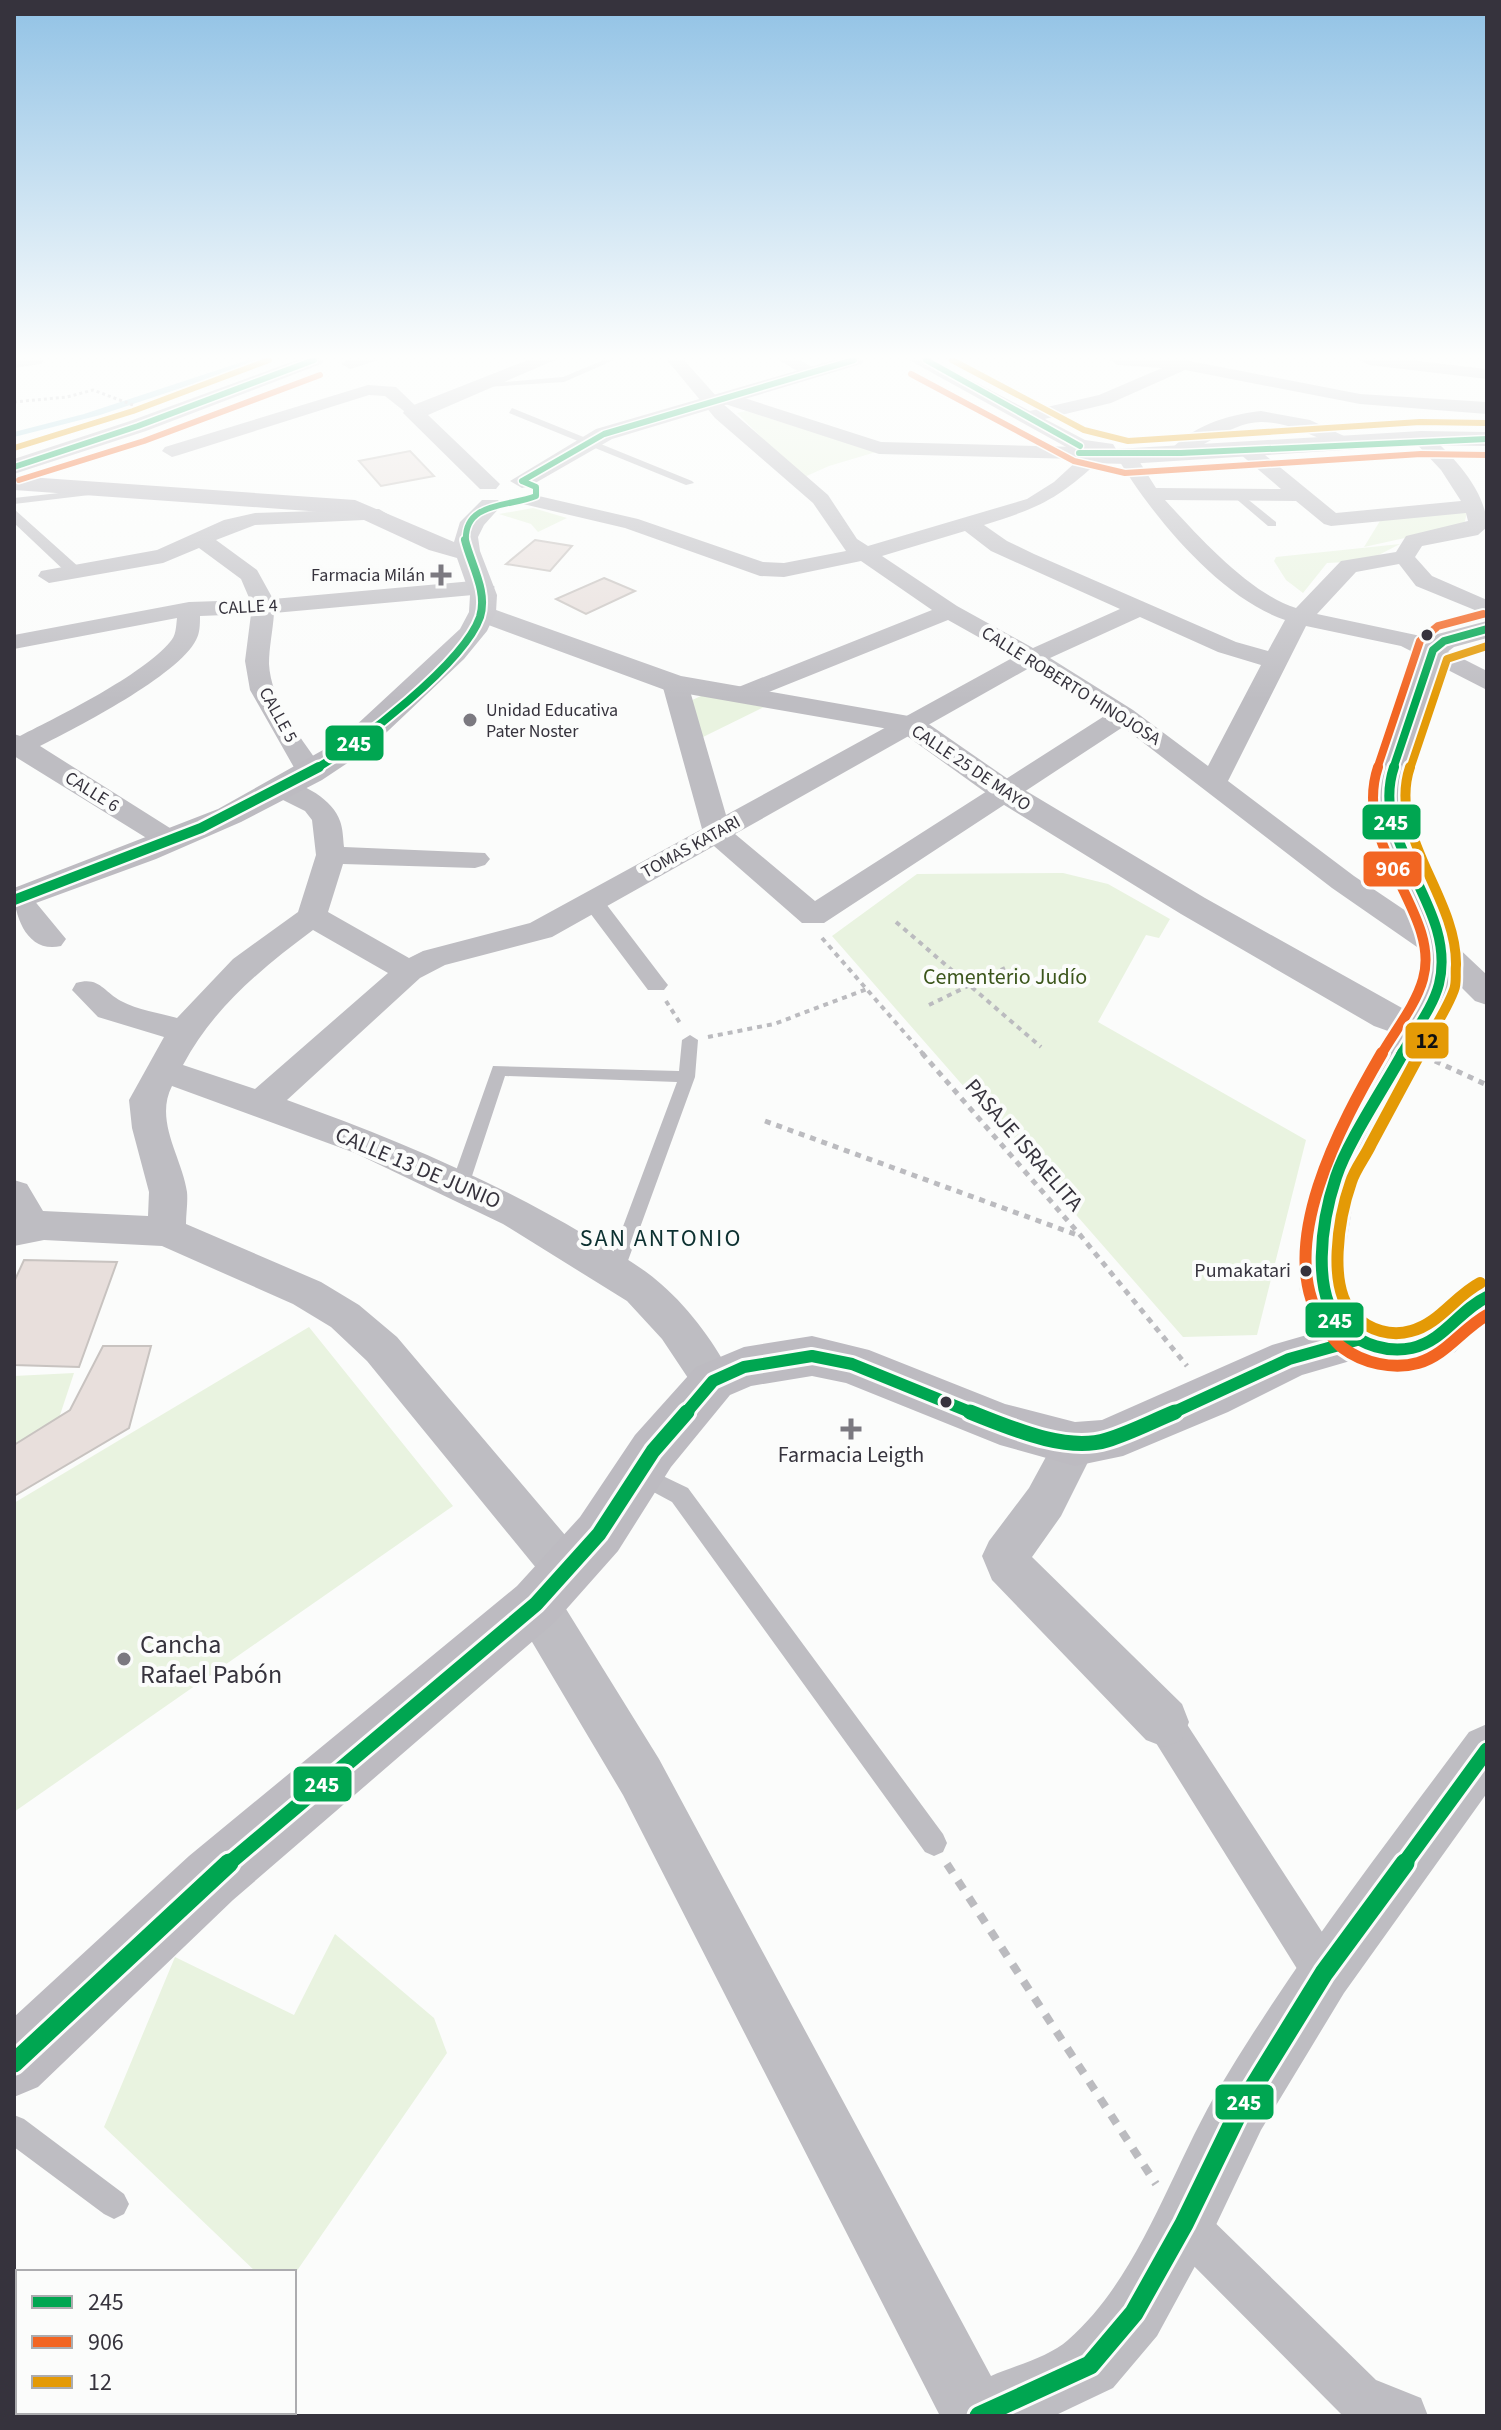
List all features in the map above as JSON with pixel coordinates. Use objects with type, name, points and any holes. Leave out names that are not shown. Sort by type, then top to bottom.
[{"type":"main road","points":[[41,473],[128,489],[355,507],[379,515],[446,549],[466,553]]},
{"type":"main road","points":[[16,900],[171,841],[281,788],[369,732],[471,634],[484,600],[466,553],[465,531],[471,518],[489,494],[511,505],[548,473]]},
{"type":"main road","points":[[1487,629],[1453,638],[1433,650],[1387,787],[1385,807],[1431,910],[1441,949],[1439,985],[1427,1045],[1336,1177],[1320,1264],[1323,1291],[1334,1319],[1357,1340],[1386,1349],[1412,1348],[1438,1338],[1472,1304],[1487,1297]]},
{"type":"main road","points":[[14,2063],[211,1878],[551,1587],[599,1534],[653,1451],[713,1381],[744,1367],[812,1356],[852,1364],[1000,1424],[1075,1444],[1105,1441],[1211,1397],[1289,1359],[1357,1340]]},
{"type":"street","points":[[470,473],[489,494]]},
{"type":"street","name":"CALLE ROBERTO HINOJOSA","points":[[790,473],[821,499],[845,539],[865,554],[949,611],[1032,657],[1124,715],[1343,882],[1441,949],[1487,994]]},
{"type":"street","points":[[526,491],[631,523],[760,569],[784,570],[865,554],[1034,503],[1075,473]]},
{"type":"street","points":[[1123,473],[1150,494],[1197,547],[1269,607],[1299,617],[1408,640],[1433,650],[1487,682]]},
{"type":"street","points":[[1275,473],[1331,520],[1474,507]]},
{"type":"street","points":[[1213,783],[1299,617],[1349,566],[1404,557],[1414,541],[1476,527],[1478,519],[1474,507],[1451,473]]},
{"type":"street","points":[[1150,494],[1301,495]]},
{"type":"street","points":[[14,514],[75,572]]},
{"type":"street","points":[[49,576],[163,556],[255,519],[379,515]]},
{"type":"street","points":[[970,524],[1012,552],[1227,647],[1274,661]]},
{"type":"street","points":[[201,540],[247,571],[258,586],[265,607]]},
{"type":"street","points":[[1404,557],[1424,581],[1476,604],[1487,589]]},
{"type":"street","name":"CALLE 4","points":[[14,642],[189,609],[484,600]]},
{"type":"street","name":"CALLE 25 DE MAYO","points":[[484,600],[675,684],[745,693],[909,724],[1007,793],[1193,906],[1388,1017],[1427,1045]]},
{"type":"street","name":"CALLE 5","points":[[265,607],[255,663],[260,684],[310,772]]},
{"type":"street","name":"TOMAS KATARI","points":[[261,1104],[409,971],[434,958],[541,930],[1032,657],[1141,608]]},
{"type":"street","points":[[16,745],[99,702],[173,652],[186,635],[189,609]]},
{"type":"street","points":[[745,693],[949,611]]},
{"type":"street","points":[[675,684],[717,833],[813,916],[1124,715]]},
{"type":"street","name":"CALLE 6","points":[[16,745],[171,841]]},
{"type":"street","points":[[166,1232],[168,1192],[146,1112],[147,1100],[184,1031],[244,966],[312,916],[331,855],[326,819],[315,805],[281,788]]},
{"type":"street","points":[[331,855],[475,859]]},
{"type":"street","points":[[16,900],[50,939]]},
{"type":"street","points":[[592,901],[656,985]]},
{"type":"street","points":[[312,916],[409,971]]},
{"type":"street","points":[[88,990],[110,1009],[184,1031]]},
{"type":"street","name":"CALLE 13 DE JUNIO","points":[[161,1070],[261,1104],[461,1182],[615,1272],[650,1298],[680,1332],[713,1381]]},
{"type":"street","points":[[18,1218],[44,1225],[166,1232],[307,1293],[345,1316],[382,1349],[551,1587],[641,1777],[978,2416],[1090,2365],[1134,2313],[1184,2224],[1240,2109],[1324,1973],[1487,1750]]},
{"type":"street","points":[[1075,1444],[1045,1502],[1005,1556],[1008,1565],[1164,1722],[1324,1973]]},
{"type":"street","points":[[1184,2224],[1359,2398],[1403,2416]]},
{"type":"lane","points":[[665,473],[689,483]]},
{"type":"lane","points":[[14,501],[128,489]]},
{"type":"lane","points":[[1237,495],[1272,524]]},
{"type":"lane","points":[[615,1272],[687,1077],[690,1040]]},
{"type":"lane","points":[[461,1182],[499,1070],[687,1077]]},
{"type":"lane","points":[[640,1474],[680,1495],[934,1843]]},
{"type":"lane","points":[[14,2129],[114,2204]]},
{"type":"path","name":"PASAJE ISRAELITA","points":[[813,916],[823,940],[1081,1236],[1211,1397]]},
{"type":"path","points":[[896,922],[1041,1047]]},
{"type":"path","points":[[929,1005],[1005,968]]},
{"type":"path","points":[[656,985],[690,1040],[774,1024],[867,989]]},
{"type":"path","points":[[1427,1045],[1487,1085]]},
{"type":"path","points":[[765,1121],[1081,1236]]},
{"type":"path","points":[[934,1843],[1110,2119],[1184,2224]]},
{"type":"green space","points":[[533,508],[567,518],[538,532],[531,524],[499,514]]},
{"type":"green space","points":[[1468,508],[1464,525],[1364,547],[1383,516]]},
{"type":"green space","points":[[1400,544],[1367,561],[1327,563],[1303,593],[1286,580],[1274,561],[1276,557]]},
{"type":"green space","points":[[703,695],[764,707],[699,739],[688,702]]},
{"type":"green space","name":"Cementerio Judío","points":[[1063,873],[1108,884],[1170,919],[1159,938],[1146,935],[1098,1022],[1306,1140],[1257,1335],[1183,1337],[832,936],[917,874]]},
{"type":"green space","name":"Cancha Rafael Pabón","points":[[309,1327],[453,1506],[14,1812],[14,1503]]},
{"type":"green space","points":[[74,1373],[50,1445],[14,1446],[14,1376]]},
{"type":"green space","points":[[335,1934],[434,2018],[447,2053],[296,2272],[254,2270],[104,2127],[175,1957],[294,2015]]},
{"type":"building","points":[[370,473],[432,473],[434,476],[381,486]]},
{"type":"building","points":[[535,540],[572,546],[550,571],[506,564]]},
{"type":"building","points":[[604,578],[635,591],[586,614],[556,599]]},
{"type":"building","points":[[24,1260],[117,1262],[79,1367],[14,1365],[14,1282]]},
{"type":"building","points":[[103,1346],[151,1346],[129,1428],[14,1496],[14,1445],[70,1410]]},
{"type":"transit line","name":"906","points":[[19,480],[40,473]]},
{"type":"transit line","name":"245","points":[[522,481],[535,473]]},
{"type":"transit line","name":"245","points":[[14,900],[201,828],[262,799],[320,766],[375,729],[425,686],[470,635],[480,616],[482,598],[465,537],[467,525],[484,509],[536,496],[536,487],[522,481]]},
{"type":"transit line","name":"906","points":[[1483,614],[1438,626],[1420,641],[1371,788],[1377,833],[1426,953],[1423,980],[1377,1061],[1328,1162],[1311,1214],[1305,1263],[1312,1308],[1338,1345],[1366,1360],[1398,1366],[1418,1363],[1441,1352],[1487,1315]]},
{"type":"transit line","name":"245","points":[[1487,629],[1444,641],[1433,650],[1387,787],[1392,828],[1428,907],[1441,947],[1439,985],[1336,1177],[1320,1264],[1323,1291],[1334,1319],[1357,1340],[1386,1349],[1412,1348],[1438,1338],[1472,1304],[1487,1297]]},
{"type":"transit line","name":"12","points":[[1480,1283],[1462,1292],[1429,1324],[1409,1332],[1388,1333],[1365,1326],[1348,1310],[1339,1287],[1336,1265],[1351,1182],[1455,988],[1456,943],[1443,901],[1408,823],[1403,789],[1447,659],[1487,646]]},
{"type":"transit line","name":"245","points":[[14,2063],[211,1878],[536,1604],[599,1534],[653,1451],[713,1381],[744,1367],[812,1356],[852,1364],[1000,1424],[1075,1444],[1105,1441],[1211,1397],[1289,1359],[1357,1340]]},
{"type":"transit line","name":"245","points":[[979,2416],[1090,2365],[1134,2313],[1184,2224],[1240,2109],[1324,1973],[1487,1750]]},
{"type":"place","name":"Farmacia Milán","points":[[441,575]]},
{"type":"place","name":"Unidad Educativa Pater Noster","points":[[470,720]]},
{"type":"place","name":"Pumakatari","points":[[1306,1271]]},
{"type":"place","name":"Farmacia Leigth","points":[[851,1429]]},
{"type":"place","name":"Cancha Rafael Pabón","points":[[124,1659]]},
{"type":"district","name":"SAN ANTONIO","points":[[661,1238]]}]
